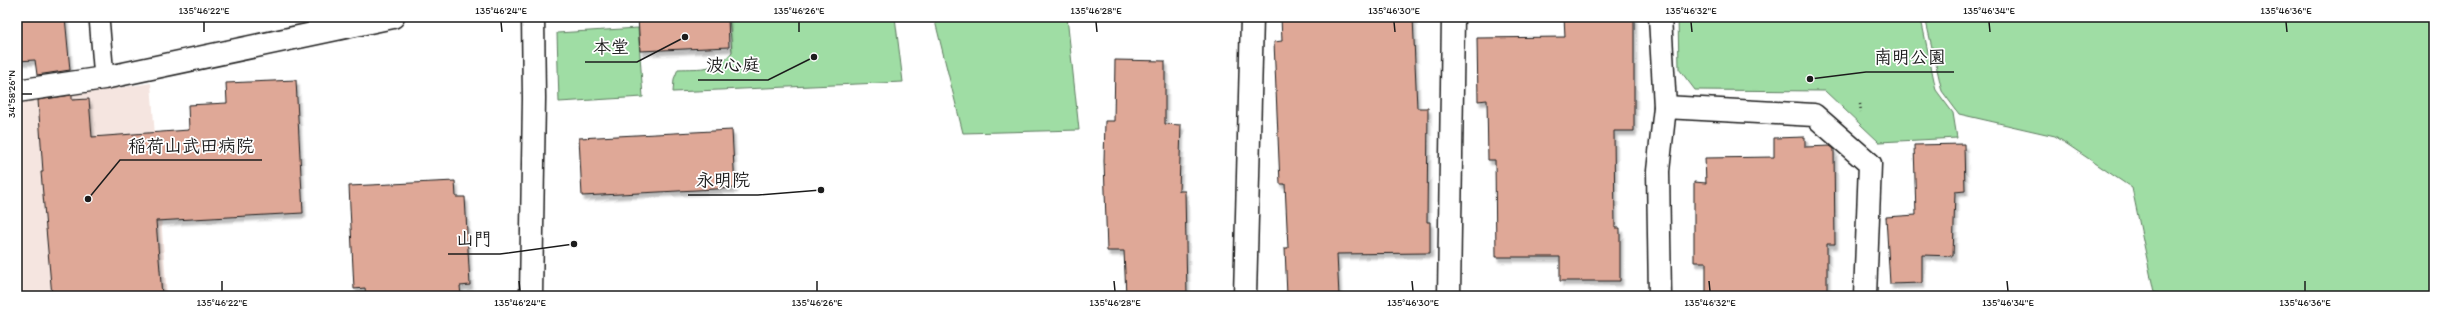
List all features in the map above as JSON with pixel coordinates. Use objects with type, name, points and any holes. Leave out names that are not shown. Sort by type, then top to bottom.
[{"type":"street","points":[[17,90],[104,78],[317,24],[393,17]]},
{"type":"street","points":[[1245,296],[1252,17]]},
{"type":"street","points":[[1449,296],[1453,17]]},
{"type":"street","points":[[1660,17],[1665,107],[1658,171],[1660,296]]},
{"type":"street","points":[[531,296],[534,98],[532,18]]},
{"type":"street","points":[[1665,107],[1814,115],[1870,164],[1865,296]]},
{"type":"lane","points":[[99,17],[104,78]]},
{"type":"shaded area","points":[[151,83],[167,296],[17,296],[17,103]]},
{"type":"green space","points":[[729,17],[895,17],[903,82],[673,92],[674,79],[678,69],[708,67],[720,63],[732,52]]},
{"type":"green space","points":[[934,17],[1067,17],[1079,130],[963,133]]},
{"type":"green space","points":[[1678,17],[1913,17],[1921,19],[1936,90],[1953,113],[1957,138],[1879,142],[1825,91],[1695,90],[1679,69]]},
{"type":"green space","points":[[1925,17],[2434,17],[2434,296],[2168,296],[2154,292],[2132,188],[2055,136],[1959,114],[1942,91]]},
{"type":"green space","points":[[638,28],[643,97],[559,102],[557,33]]},
{"type":"building","points":[[17,17],[65,17],[70,70],[37,75],[35,60],[17,61]]},
{"type":"building","points":[[638,17],[728,17],[729,47],[640,51]]},
{"type":"building","points":[[1281,17],[1413,17],[1417,108],[1428,108],[1427,222],[1430,222],[1430,253],[1337,254],[1339,296],[1287,296],[1285,248],[1288,248],[1285,184],[1280,184],[1274,42],[1282,41]]},
{"type":"building","points":[[1564,17],[1634,17],[1634,131],[1614,131],[1615,228],[1620,228],[1620,281],[1560,281],[1560,257],[1496,257],[1495,160],[1488,160],[1487,100],[1478,101],[1477,38],[1565,37]]},
{"type":"building","points":[[1115,60],[1165,61],[1165,124],[1181,125],[1179,191],[1185,191],[1187,296],[1126,296],[1124,251],[1107,251],[1104,161],[1105,121],[1114,121]]},
{"type":"building","points":[[296,80],[303,213],[156,221],[162,296],[52,296],[41,172],[43,172],[38,100],[72,95],[72,100],[89,99],[92,137],[189,130],[188,105],[227,103],[226,83]]},
{"type":"building","points":[[732,130],[735,188],[582,196],[579,138]]},
{"type":"building","points":[[1805,137],[1805,147],[1830,146],[1834,149],[1835,244],[1827,244],[1827,296],[1706,296],[1706,262],[1694,262],[1694,182],[1706,183],[1705,158],[1774,157],[1774,138]]},
{"type":"building","points":[[1964,144],[1965,191],[1955,192],[1953,256],[1922,255],[1922,283],[1890,284],[1886,217],[1916,215],[1914,145]]},
{"type":"building","points":[[455,181],[456,197],[465,197],[470,285],[460,286],[461,296],[366,296],[365,288],[354,289],[349,186]]},
{"type":"place","name":"本堂","points":[[685,37]]},
{"type":"place","name":"波心庭","points":[[814,57]]},
{"type":"place","name":"南明公園","points":[[1810,79]]},
{"type":"place","name":"永明院","points":[[821,190]]},
{"type":"place","name":"稲荷山武田病院","points":[[88,199]]},
{"type":"place","name":"山門","points":[[574,244]]}]
